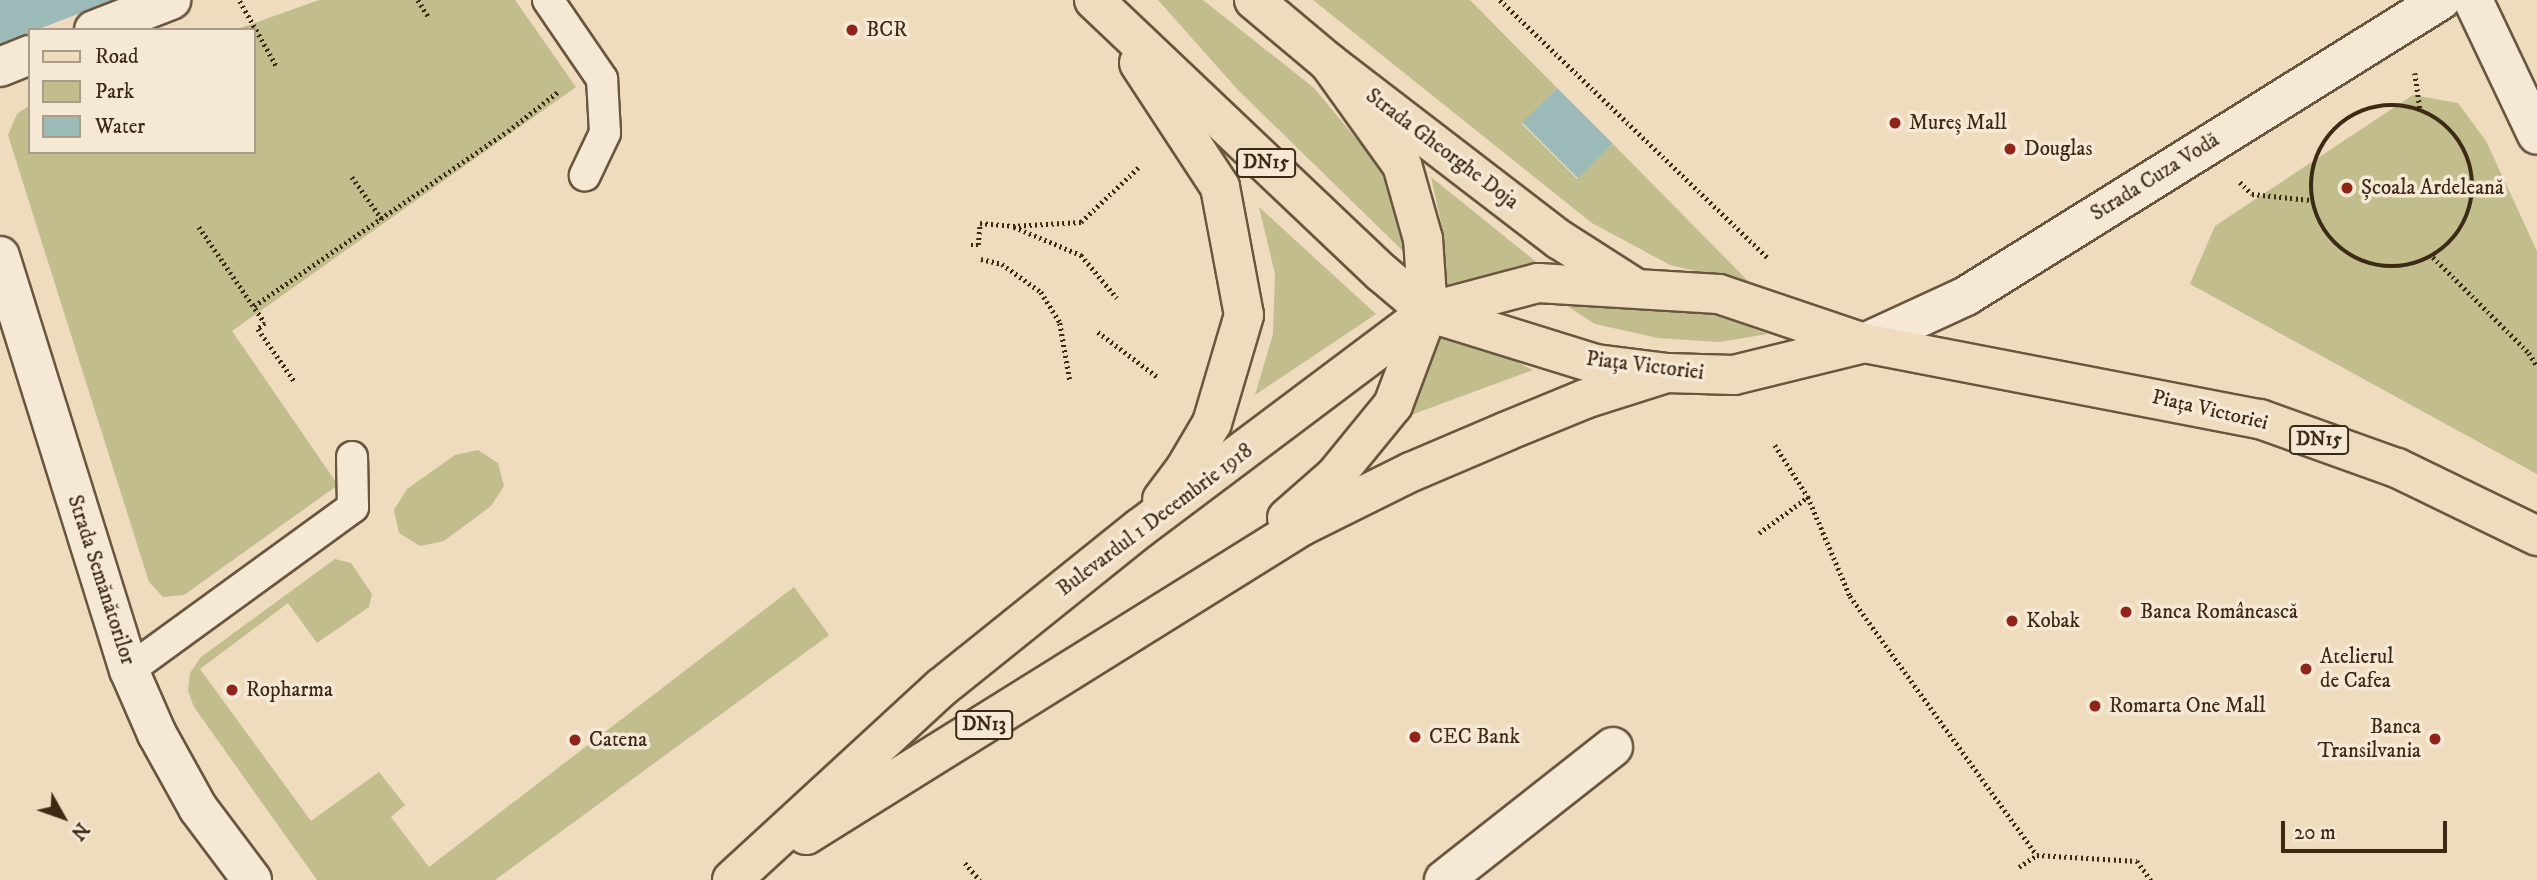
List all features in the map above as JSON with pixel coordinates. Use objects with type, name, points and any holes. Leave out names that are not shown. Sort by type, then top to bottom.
[{"type":"main road","name":"Strada Gheorghe Doja","points":[[1254,0],[1329,63],[1560,240],[1636,289]]},
{"type":"main road","points":[[1100,6],[1220,187],[1244,315],[1212,423],[1185,469],[1140,528]]},
{"type":"main road","name":"DN15","points":[[1100,6],[1428,312]]},
{"type":"main road","points":[[1233,566],[1335,476],[1393,405],[1428,312],[1423,239],[1402,165],[1329,63]]},
{"type":"main road","name":"Bulevardul 1 Decembrie 1918","points":[[732,880],[942,687],[1140,528],[1428,312],[1538,283],[1636,289]]},
{"type":"main road","name":"Piața Victoriei","points":[[1636,289],[1720,293],[1864,344],[2058,378],[2260,419],[2397,468],[2537,536]]},
{"type":"main road","name":"Piața Victoriei","points":[[1428,312],[1595,364],[1667,373],[1734,375],[1864,344]]},
{"type":"main road","name":"Bulevardul 1 Decembrie 1918","points":[[732,880],[1146,626],[1233,566],[1302,526],[1411,472],[1585,399],[1667,373]]},
{"type":"street","points":[[99,28],[171,0]]},
{"type":"street","name":"Strada Cuza Vodă","points":[[1864,344],[1965,296],[2441,0]]},
{"type":"street","points":[[2473,0],[2537,135]]},
{"type":"street","points":[[0,67],[28,56]]},
{"type":"street","name":"Strada Semănătorilor","points":[[0,256],[129,670],[157,734],[198,808],[252,880]]},
{"type":"street","points":[[1444,880],[1613,747]]},
{"type":"lane","points":[[548,0],[602,79],[605,133],[585,175]]},
{"type":"lane","points":[[129,670],[353,507],[352,457]]},
{"type":"path","points":[[418,0],[428,16]]},
{"type":"path","points":[[1500,0],[1769,259]]},
{"type":"path","points":[[240,1],[255,28]]},
{"type":"path","points":[[256,30],[276,67]]},
{"type":"path","points":[[254,306],[508,131],[566,86]]},
{"type":"path","points":[[2385,104],[2413,107],[2437,118],[2458,136],[2470,162],[2474,189],[2468,215],[2454,239],[2433,257],[2409,267],[2382,268],[2357,261],[2334,246],[2319,224],[2311,200],[2311,173],[2319,148],[2335,127],[2358,111],[2385,104]]},
{"type":"path","points":[[504,125],[508,131]]},
{"type":"path","points":[[971,245],[978,245],[980,223],[1011,226],[1082,222],[1138,168]]},
{"type":"path","points":[[352,177],[382,219]]},
{"type":"path","points":[[2236,178],[2252,194],[2311,200]]},
{"type":"path","points":[[1011,226],[1081,255],[1117,298]]},
{"type":"path","points":[[199,227],[265,323],[258,329],[295,383]]},
{"type":"path","points":[[2433,257],[2529,353],[2537,366]]},
{"type":"path","points":[[981,259],[1002,264],[1041,292],[1060,323],[1070,381]]},
{"type":"path","points":[[1098,332],[1159,378]]},
{"type":"path","points":[[1775,445],[1808,498],[1850,596],[2037,855]]},
{"type":"path","points":[[1759,533],[1808,498]]},
{"type":"path","points":[[2019,867],[2037,855],[2137,861],[2151,880]]},
{"type":"path","points":[[965,863],[980,880]]},
{"type":"green space","points":[[319,0],[515,0],[576,87],[232,331],[338,485],[184,595],[163,597],[149,582],[8,135],[17,114],[28,106],[28,154],[256,154],[256,28],[241,28]]},
{"type":"green space","points":[[1158,0],[1203,0],[1314,88],[1379,166],[1398,213],[1403,251],[1238,90]]},
{"type":"green space","points":[[1313,0],[1470,0],[1557,88],[1522,124],[1577,179],[1613,144],[1751,284],[1670,265],[1592,223]]},
{"type":"green space","points":[[2413,95],[2458,103],[2486,141],[2537,251],[2537,474],[2190,284],[2215,226]]},
{"type":"green space","points":[[1431,177],[1545,269],[1445,288],[1444,236]]},
{"type":"green space","points":[[1259,207],[1376,314],[1255,395],[1273,334],[1275,274]]},
{"type":"green space","points":[[1561,302],[1663,305],[1722,317],[1768,334],[1719,342],[1658,338],[1595,324]]},
{"type":"green space","points":[[1446,328],[1533,370],[1392,422]]},
{"type":"green space","points":[[478,450],[498,463],[504,486],[491,506],[444,541],[420,546],[399,533],[394,510],[407,489],[455,455]]},
{"type":"green space","points":[[335,559],[351,563],[372,594],[369,607],[317,643],[288,603],[200,669],[311,821],[379,772],[405,805],[391,817],[429,867],[794,587],[829,635],[495,880],[317,880],[194,707],[188,691],[190,673],[201,657]]},
{"type":"water","points":[[0,0],[114,0],[41,28],[28,28],[28,33],[0,44]]},
{"type":"water","points":[[1557,88],[1613,144],[1578,179],[1522,123]]},
{"type":"place","name":"BCR","points":[[852,30]]},
{"type":"place","name":"Mureș Mall","points":[[1895,123]]},
{"type":"place","name":"Douglas","points":[[2010,149]]},
{"type":"place","name":"Școala Ardeleană","points":[[2347,188]]},
{"type":"place","name":"Banca Românească","points":[[2126,612]]},
{"type":"place","name":"Kobak","points":[[2012,621]]},
{"type":"place","name":"Atelierul de Cafea","points":[[2306,669]]},
{"type":"place","name":"Ropharma","points":[[232,690]]},
{"type":"place","name":"Romarta One Mall","points":[[2095,706]]},
{"type":"place","name":"CEC Bank","points":[[1415,737]]},
{"type":"place","name":"Banca Transilvania","points":[[2435,739]]},
{"type":"place","name":"Catena","points":[[575,740]]}]
